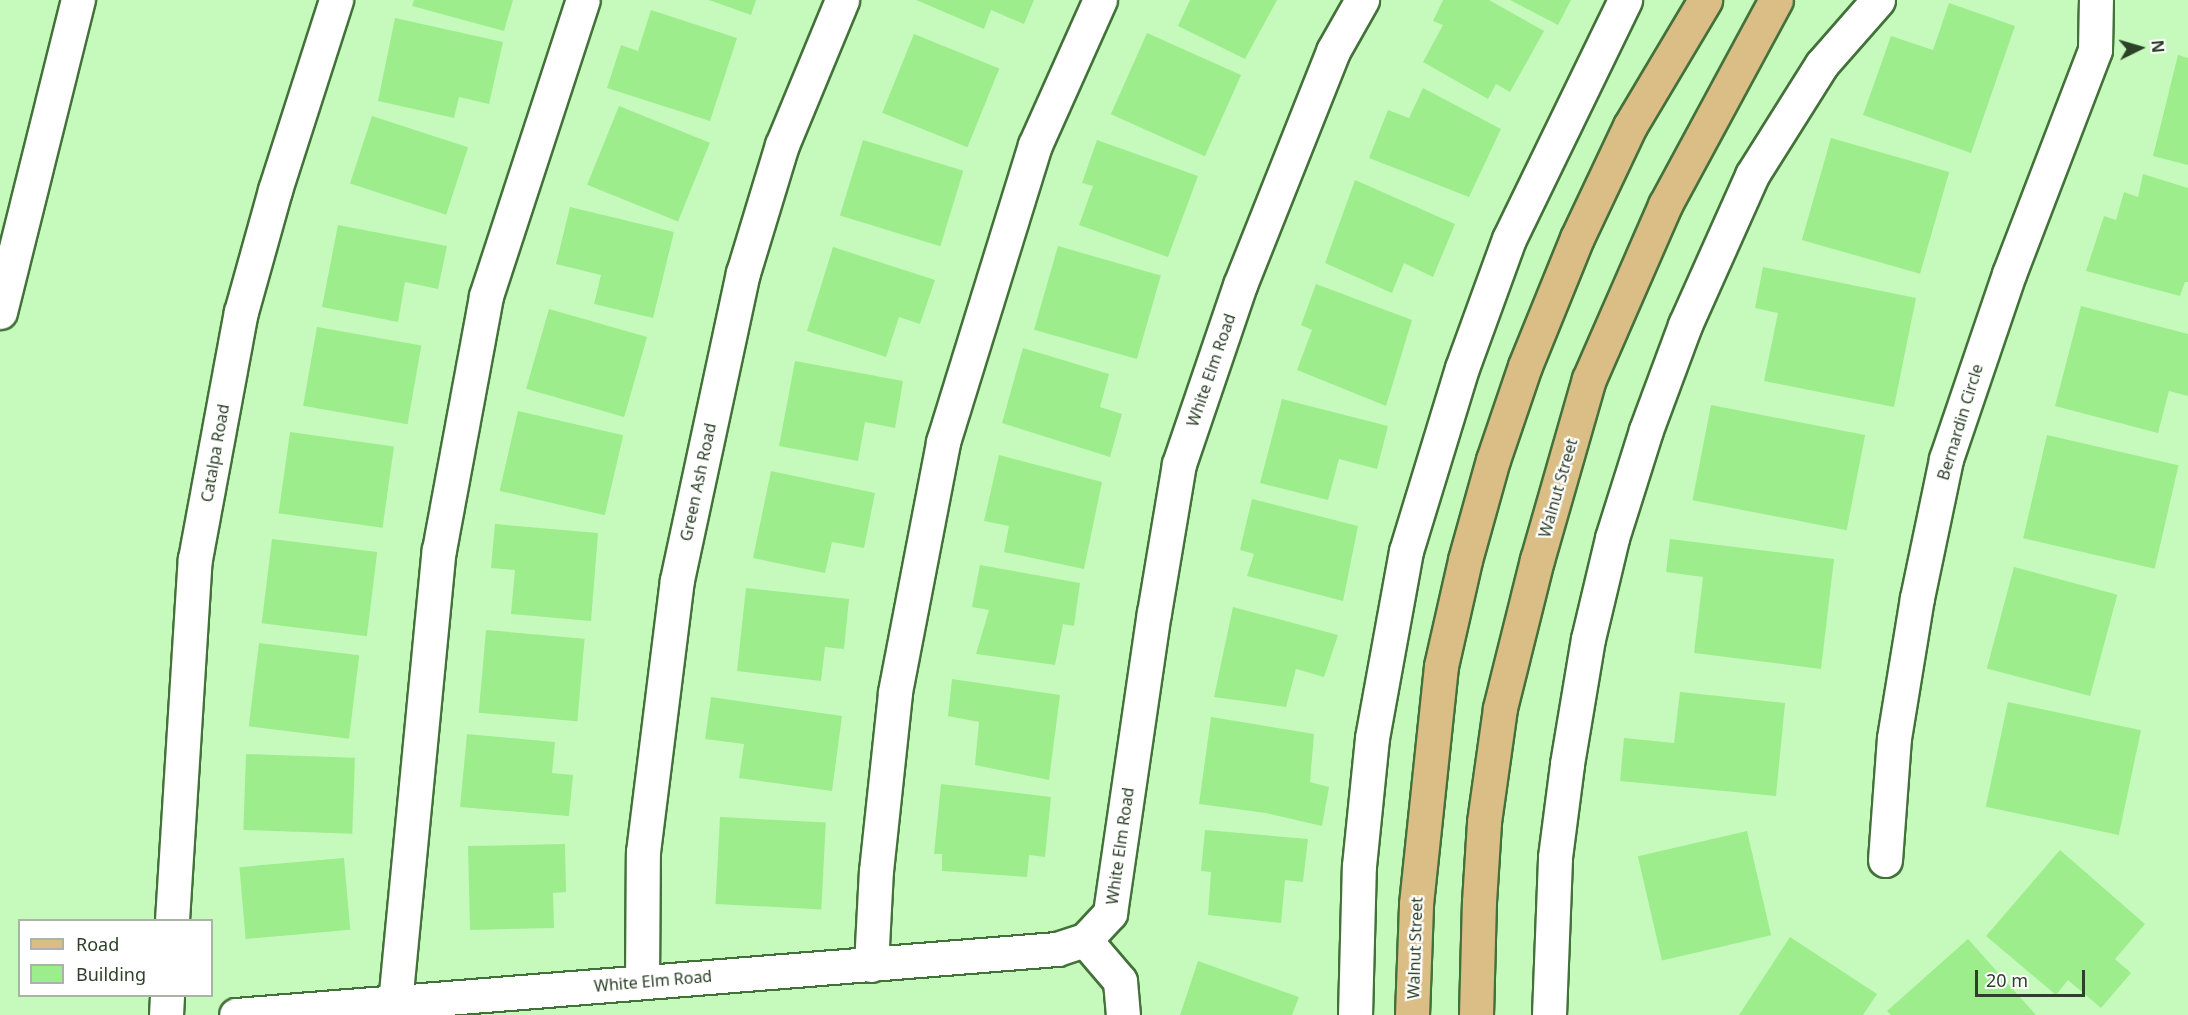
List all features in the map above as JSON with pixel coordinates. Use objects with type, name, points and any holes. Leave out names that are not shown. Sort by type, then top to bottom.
[{"type":"main road","name":"Walnut Street","points":[[1412,1015],[1416,904],[1442,666],[1465,560],[1493,460],[1525,366],[1577,238],[1630,126],[1705,0]]},
{"type":"main road","name":"Walnut Street","points":[[1476,1015],[1483,845],[1500,708],[1537,560],[1589,379],[1665,205],[1776,0]]},
{"type":"street","points":[[0,312],[78,0]]},
{"type":"street","name":"Catalpa Road","points":[[172,919],[195,559],[241,312],[275,190],[336,0]]},
{"type":"street","points":[[395,1003],[439,550],[486,296],[583,0]]},
{"type":"street","name":"Green Ash Road","points":[[642,982],[642,852],[677,580],[743,273],[782,145],[842,0]]},
{"type":"street","points":[[871,964],[876,871],[895,692],[944,442],[1035,145],[1100,0]]},
{"type":"street","name":"White Elm Road","points":[[236,1015],[1057,949],[1085,940],[1110,913],[1154,613],[1179,464],[1240,285],[1333,51],[1362,0]]},
{"type":"street","points":[[1355,1015],[1359,866],[1372,738],[1406,551],[1462,368],[1509,239],[1625,0]]},
{"type":"street","points":[[1549,1015],[1555,857],[1567,764],[1588,639],[1612,538],[1646,430],[1685,325],[1752,175],[1821,64],[1878,0]]},
{"type":"street","name":"Bernardin Circle","points":[[1885,860],[1894,738],[1917,598],[1946,459],[2009,274],[2095,50],[2096,0]]},
{"type":"street","points":[[1085,940],[1119,981],[1123,1015]]},
{"type":"street","points":[[166,1015],[167,997]]},
{"type":"building","points":[[414,0],[513,0],[504,31],[412,6]]},
{"type":"building","points":[[709,0],[756,0],[751,15]]},
{"type":"building","points":[[916,0],[1034,0],[1024,24],[991,10],[984,29]]},
{"type":"building","points":[[1190,0],[1277,0],[1245,59],[1178,26]]},
{"type":"building","points":[[1443,0],[1489,0],[1544,31],[1510,92],[1496,84],[1488,99],[1423,62],[1443,25],[1433,21]]},
{"type":"building","points":[[1510,0],[1571,0],[1558,25]]},
{"type":"building","points":[[1949,3],[2015,26],[1971,153],[1863,115],[1891,36],[1933,50]]},
{"type":"building","points":[[651,10],[737,38],[710,121],[607,88],[621,45],[638,51]]},
{"type":"building","points":[[395,18],[503,42],[489,104],[459,97],[454,118],[378,101]]},
{"type":"building","points":[[1147,33],[1241,75],[1205,156],[1111,114]]},
{"type":"building","points":[[914,34],[999,68],[967,147],[882,113]]},
{"type":"building","points":[[2178,55],[2188,58],[2188,165],[2153,156]]},
{"type":"building","points":[[1423,88],[1501,129],[1469,197],[1369,158],[1388,110],[1409,118]]},
{"type":"building","points":[[619,106],[710,143],[678,222],[587,185]]},
{"type":"building","points":[[372,116],[468,147],[446,215],[350,184]]},
{"type":"building","points":[[1831,138],[1949,172],[1920,274],[1802,240]]},
{"type":"building","points":[[863,140],[963,171],[940,246],[840,216]]},
{"type":"building","points":[[1097,140],[1198,176],[1168,257],[1079,225],[1093,186],[1082,183]]},
{"type":"building","points":[[2143,174],[2188,188],[2188,282],[2185,282],[2180,296],[2086,271],[2104,216],[2116,220],[2124,192],[2138,197]]},
{"type":"building","points":[[1355,180],[1455,224],[1433,277],[1404,263],[1392,293],[1325,263]]},
{"type":"building","points":[[570,207],[674,232],[653,318],[594,304],[601,275],[556,264]]},
{"type":"building","points":[[338,225],[447,246],[438,289],[405,282],[398,322],[322,307]]},
{"type":"building","points":[[1058,246],[1161,275],[1137,359],[1034,330]]},
{"type":"building","points":[[833,247],[935,280],[920,324],[899,317],[886,357],[807,331]]},
{"type":"building","points":[[1763,267],[1916,298],[1894,407],[1764,381],[1778,313],[1755,308]]},
{"type":"building","points":[[1316,284],[1412,320],[1386,406],[1297,370],[1312,330],[1301,325]]},
{"type":"building","points":[[2081,306],[2188,334],[2188,396],[2169,391],[2158,433],[2055,406]]},
{"type":"building","points":[[549,309],[647,337],[624,417],[526,389]]},
{"type":"building","points":[[317,327],[421,345],[407,424],[303,406]]},
{"type":"building","points":[[1023,348],[1109,374],[1100,407],[1122,414],[1110,457],[1002,423]]},
{"type":"building","points":[[795,361],[903,381],[895,428],[865,422],[858,461],[779,446]]},
{"type":"building","points":[[1282,399],[1388,426],[1377,469],[1339,459],[1328,500],[1260,483]]},
{"type":"building","points":[[1711,405],[1865,435],[1847,530],[1692,500]]},
{"type":"building","points":[[518,411],[623,435],[605,515],[500,491]]},
{"type":"building","points":[[290,432],[394,447],[383,528],[279,513]]},
{"type":"building","points":[[2047,435],[2179,465],[2155,569],[2023,538]]},
{"type":"building","points":[[999,455],[1102,482],[1084,569],[1004,552],[1009,526],[984,521]]},
{"type":"building","points":[[771,471],[875,493],[864,548],[832,542],[825,573],[753,558]]},
{"type":"building","points":[[1252,499],[1358,526],[1343,601],[1247,576],[1254,554],[1240,550]]},
{"type":"building","points":[[495,524],[598,533],[591,621],[511,614],[515,570],[491,568]]},
{"type":"building","points":[[272,539],[377,552],[367,636],[262,623]]},
{"type":"building","points":[[1670,539],[1834,559],[1821,669],[1694,653],[1703,577],[1666,572]]},
{"type":"building","points":[[980,565],[1080,583],[1074,626],[1063,624],[1055,665],[976,654],[989,610],[972,607]]},
{"type":"building","points":[[2014,567],[2117,595],[2090,696],[1987,668]]},
{"type":"building","points":[[746,588],[849,599],[844,649],[825,647],[821,681],[737,671]]},
{"type":"building","points":[[1233,607],[1338,635],[1324,677],[1296,669],[1286,707],[1214,697]]},
{"type":"building","points":[[486,630],[585,639],[577,721],[479,713]]},
{"type":"building","points":[[259,643],[359,655],[349,739],[249,726]]},
{"type":"building","points":[[952,679],[1060,695],[1049,780],[975,765],[979,722],[948,716]]},
{"type":"building","points":[[1680,692],[1785,703],[1776,796],[1620,781],[1624,738],[1674,743]]},
{"type":"building","points":[[711,697],[842,716],[832,791],[739,778],[744,744],[705,739]]},
{"type":"building","points":[[2008,702],[2141,730],[2119,835],[1986,807]]},
{"type":"building","points":[[1211,717],[1314,734],[1310,782],[1329,787],[1322,826],[1266,813],[1199,804]]},
{"type":"building","points":[[467,734],[555,742],[552,773],[573,775],[569,816],[460,807]]},
{"type":"building","points":[[246,754],[355,758],[352,834],[243,830]]},
{"type":"building","points":[[941,784],[1051,797],[1045,857],[1029,855],[1027,877],[942,871],[942,854],[934,854]]},
{"type":"building","points":[[720,817],[826,823],[821,909],[715,904]]},
{"type":"building","points":[[1205,830],[1308,839],[1303,882],[1285,880],[1281,923],[1208,915],[1211,872],[1201,871]]},
{"type":"building","points":[[1747,831],[1771,935],[1662,960],[1638,856]]},
{"type":"building","points":[[565,844],[566,892],[553,893],[554,928],[470,930],[468,846]]},
{"type":"building","points":[[2060,850],[2145,924],[2115,959],[2131,973],[2101,1008],[2068,980],[2056,995],[1986,936]]},
{"type":"building","points":[[344,858],[350,930],[246,939],[239,867]]},
{"type":"building","points":[[1790,937],[1877,994],[1863,1015],[1739,1015]]},
{"type":"building","points":[[1968,939],[2036,1015],[1891,1015],[1887,1011]]},
{"type":"building","points":[[1198,961],[1299,997],[1292,1015],[1180,1015]]}]
